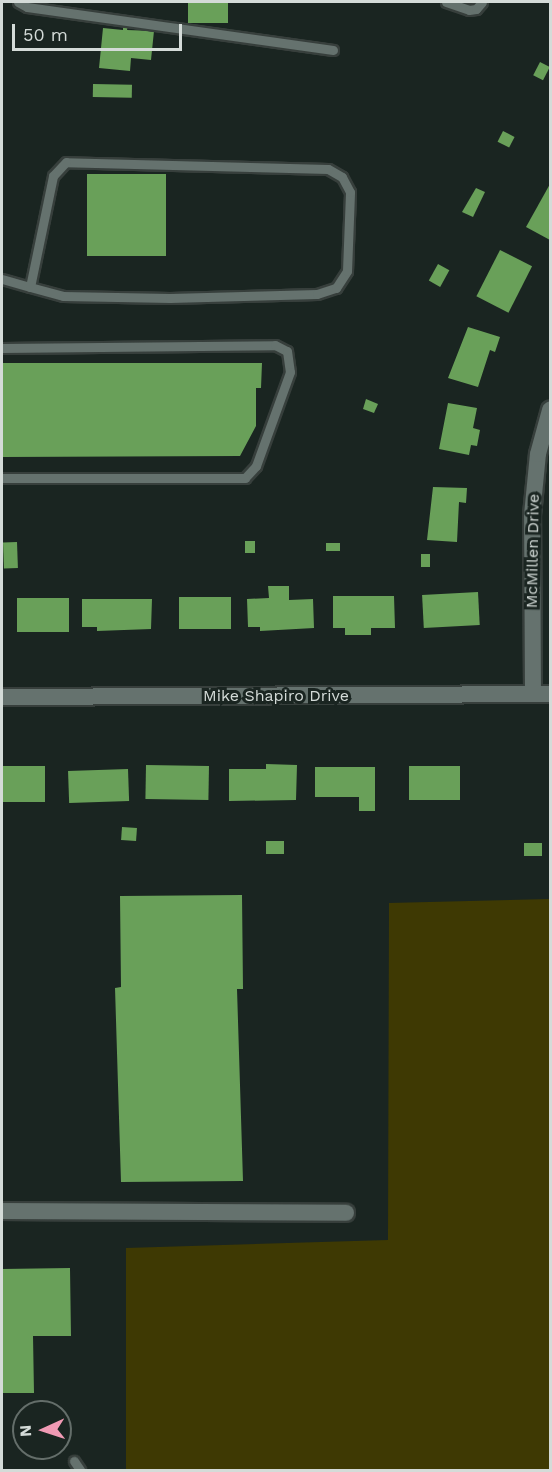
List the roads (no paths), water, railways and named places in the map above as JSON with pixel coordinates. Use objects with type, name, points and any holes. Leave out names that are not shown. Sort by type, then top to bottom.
[{"type":"street","name":"McMillen Drive","points":[[533,694],[533,498],[538,454],[550,410]]},
{"type":"street","name":"Mike Shapiro Drive","points":[[2,698],[550,694]]},
{"type":"street","points":[[2,1211],[346,1213]]},
{"type":"lane","points":[[18,2],[27,7],[333,50]]},
{"type":"lane","points":[[446,2],[469,10],[477,9],[482,2]]},
{"type":"lane","points":[[2,279],[30,287],[63,296],[318,294],[336,288],[347,271],[350,246],[350,192],[342,177],[328,169],[66,162],[57,168],[30,287]]},
{"type":"lane","points":[[2,348],[274,345],[286,351],[290,372],[256,466],[244,478],[2,478]]},
{"type":"lane","points":[[74,1461],[80,1470]]}]
